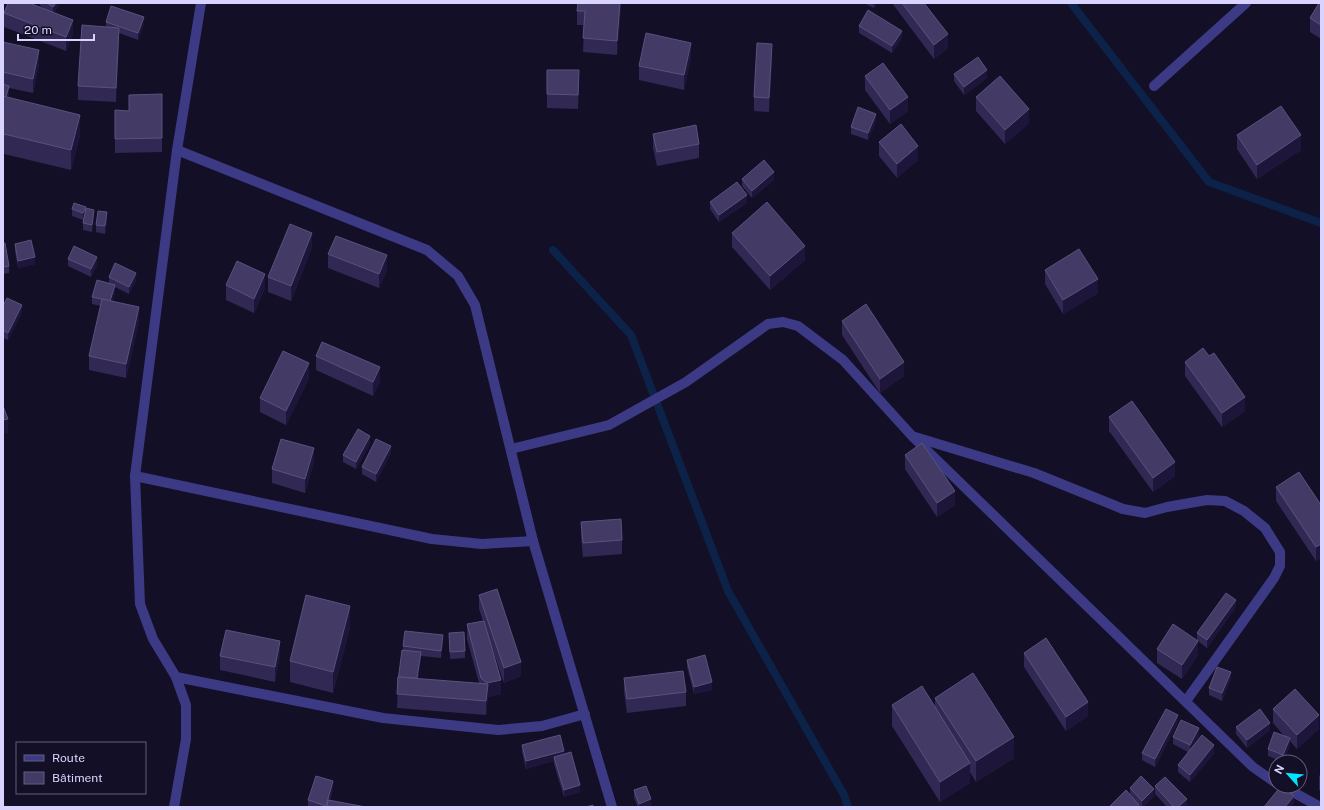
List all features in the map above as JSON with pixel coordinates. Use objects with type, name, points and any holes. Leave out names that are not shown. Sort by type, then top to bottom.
[{"type":"street","points":[[174,807],[186,739],[186,705],[176,677],[153,639],[140,604],[135,476],[177,150],[201,3]]},
{"type":"street","points":[[1154,86],[1246,3]]},
{"type":"street","points":[[177,150],[427,250],[458,276],[475,305],[533,541],[586,714],[612,807]]},
{"type":"street","points":[[511,449],[609,424],[686,382],[768,324],[783,322],[798,326],[843,360],[913,437],[1253,767],[1268,777]]},
{"type":"street","points":[[913,437],[1034,473],[1123,509],[1145,513],[1167,507],[1207,500],[1225,501],[1244,511],[1264,528],[1280,552],[1280,566],[1274,578],[1186,701]]},
{"type":"street","points":[[135,476],[432,540],[482,544],[533,541]]},
{"type":"street","points":[[176,677],[383,718],[498,730],[542,726],[586,714]]},
{"type":"street","points":[[1295,794],[1313,805]]},
{"type":"building","points":[[8,3],[29,3],[73,20],[66,37],[4,13]]},
{"type":"building","points":[[47,3],[56,3],[53,7]]},
{"type":"building","points":[[578,3],[620,3],[617,41],[583,38],[585,11],[577,11]]},
{"type":"building","points":[[902,3],[924,3],[948,34],[934,45]]},
{"type":"building","points":[[1319,3],[1321,3],[1321,25],[1310,18]]},
{"type":"building","points":[[111,6],[144,17],[138,33],[106,22]]},
{"type":"building","points":[[868,10],[902,31],[892,46],[859,26]]},
{"type":"building","points":[[82,25],[119,28],[116,88],[78,86]]},
{"type":"building","points":[[646,33],[691,43],[684,75],[639,66]]},
{"type":"building","points":[[3,42],[39,50],[33,79],[3,72]]},
{"type":"building","points":[[757,43],[772,44],[769,98],[754,97]]},
{"type":"building","points":[[978,57],[987,70],[964,87],[954,74]]},
{"type":"building","points":[[883,63],[908,97],[890,110],[865,76]]},
{"type":"building","points":[[547,70],[579,70],[578,95],[547,94]]},
{"type":"building","points":[[1000,76],[1029,109],[1005,130],[976,97]]},
{"type":"building","points":[[3,84],[9,86],[6,97],[3,96]]},
{"type":"building","points":[[162,94],[162,138],[115,139],[115,110],[129,111],[129,95]]},
{"type":"building","points":[[3,96],[80,115],[71,150],[4,134],[3,140]]},
{"type":"building","points":[[1281,106],[1301,135],[1257,165],[1237,135]]},
{"type":"building","points":[[858,107],[876,114],[868,133],[851,127]]},
{"type":"building","points":[[901,124],[918,146],[897,164],[879,142]]},
{"type":"building","points":[[696,125],[699,144],[657,152],[653,134]]},
{"type":"building","points":[[764,160],[774,172],[752,191],[742,179]]},
{"type":"building","points":[[737,182],[747,195],[719,215],[710,202]]},
{"type":"building","points":[[767,202],[805,246],[770,276],[732,233]]},
{"type":"building","points":[[74,203],[86,207],[83,213],[72,209]]},
{"type":"building","points":[[86,208],[94,210],[92,225],[83,223]]},
{"type":"building","points":[[98,211],[107,212],[105,226],[96,225]]},
{"type":"building","points":[[290,224],[312,233],[291,286],[268,277]]},
{"type":"building","points":[[336,236],[387,255],[379,274],[328,254]]},
{"type":"building","points":[[31,240],[35,257],[18,261],[15,244]]},
{"type":"building","points":[[3,243],[5,243],[9,266],[3,267]]},
{"type":"building","points":[[74,246],[97,257],[91,269],[68,259]]},
{"type":"building","points":[[1079,249],[1098,279],[1063,300],[1045,270]]},
{"type":"building","points":[[237,261],[265,274],[254,299],[226,285]]},
{"type":"building","points":[[115,263],[136,273],[129,287],[109,277]]},
{"type":"building","points":[[97,280],[115,285],[110,301],[92,297]]},
{"type":"building","points":[[7,298],[22,305],[8,333],[3,330],[3,306]]},
{"type":"building","points":[[102,299],[139,307],[126,364],[89,356]]},
{"type":"building","points":[[866,304],[904,362],[880,379],[842,321]]},
{"type":"building","points":[[322,342],[380,367],[373,382],[316,356]]},
{"type":"building","points":[[1203,348],[1209,356],[1214,353],[1245,397],[1222,413],[1185,362]]},
{"type":"building","points":[[283,351],[309,363],[286,411],[260,398]]},
{"type":"building","points":[[1132,401],[1175,462],[1153,478],[1109,417]]},
{"type":"building","points":[[3,406],[8,419],[3,420]]},
{"type":"building","points":[[358,429],[370,436],[356,462],[343,455]]},
{"type":"building","points":[[281,439],[314,448],[305,479],[272,469]]},
{"type":"building","points":[[376,439],[391,446],[376,474],[362,467]]},
{"type":"building","points":[[922,443],[955,491],[937,503],[905,455]]},
{"type":"building","points":[[1299,472],[1321,505],[1321,544],[1316,547],[1276,487]]},
{"type":"building","points":[[621,519],[622,540],[583,543],[581,522]]},
{"type":"building","points":[[497,589],[521,662],[504,668],[479,595]]},
{"type":"building","points":[[1226,593],[1236,600],[1207,640],[1197,633]]},
{"type":"building","points":[[306,595],[350,606],[333,672],[290,661]]},
{"type":"building","points":[[484,621],[501,680],[487,683],[481,678],[467,624]]},
{"type":"building","points":[[1173,624],[1198,641],[1182,665],[1157,649]]},
{"type":"building","points":[[226,630],[280,641],[275,667],[220,656]]},
{"type":"building","points":[[405,631],[443,635],[441,651],[403,646]]},
{"type":"building","points":[[464,632],[465,651],[450,652],[449,633]]},
{"type":"building","points":[[1046,638],[1088,702],[1066,717],[1024,653]]},
{"type":"building","points":[[402,650],[421,652],[417,678],[399,677]]},
{"type":"building","points":[[705,655],[712,682],[694,687],[687,660]]},
{"type":"building","points":[[1217,667],[1231,672],[1222,693],[1209,688]]},
{"type":"building","points":[[683,671],[686,692],[627,699],[624,678]]},
{"type":"building","points":[[973,673],[1014,737],[976,761],[935,698]]},
{"type":"building","points":[[398,677],[488,684],[486,701],[397,694]]},
{"type":"building","points":[[922,686],[970,763],[940,782],[892,705]]},
{"type":"building","points":[[1295,689],[1319,715],[1297,735],[1273,709]]},
{"type":"building","points":[[1166,709],[1178,715],[1155,759],[1142,753]]},
{"type":"building","points":[[1260,709],[1270,723],[1247,740],[1236,727]]},
{"type":"building","points":[[1181,720],[1199,728],[1190,745],[1173,737]]},
{"type":"building","points":[[1274,732],[1290,738],[1283,754],[1268,749]]},
{"type":"building","points":[[560,735],[564,751],[526,761],[522,745]]},
{"type":"building","points":[[1202,735],[1214,745],[1190,775],[1178,765]]},
{"type":"building","points":[[571,752],[580,785],[564,790],[554,757]]},
{"type":"building","points":[[316,776],[333,781],[326,806],[308,800]]},
{"type":"building","points":[[1141,776],[1154,789],[1142,801],[1130,788]]},
{"type":"building","points":[[1165,777],[1187,799],[1178,807],[1174,807],[1155,786]]},
{"type":"building","points":[[646,786],[651,799],[639,804],[634,790]]},
{"type":"building","points":[[1126,790],[1139,805],[1137,807],[1109,807]]},
{"type":"building","points":[[1275,794],[1291,794],[1294,796],[1285,807],[1264,807]]},
{"type":"building","points":[[328,800],[366,807],[327,807]]},
{"type":"waterway","points":[[1071,3],[1209,182],[1321,223]]},
{"type":"waterway","points":[[553,250],[631,335],[728,591],[844,795],[848,807]]}]
